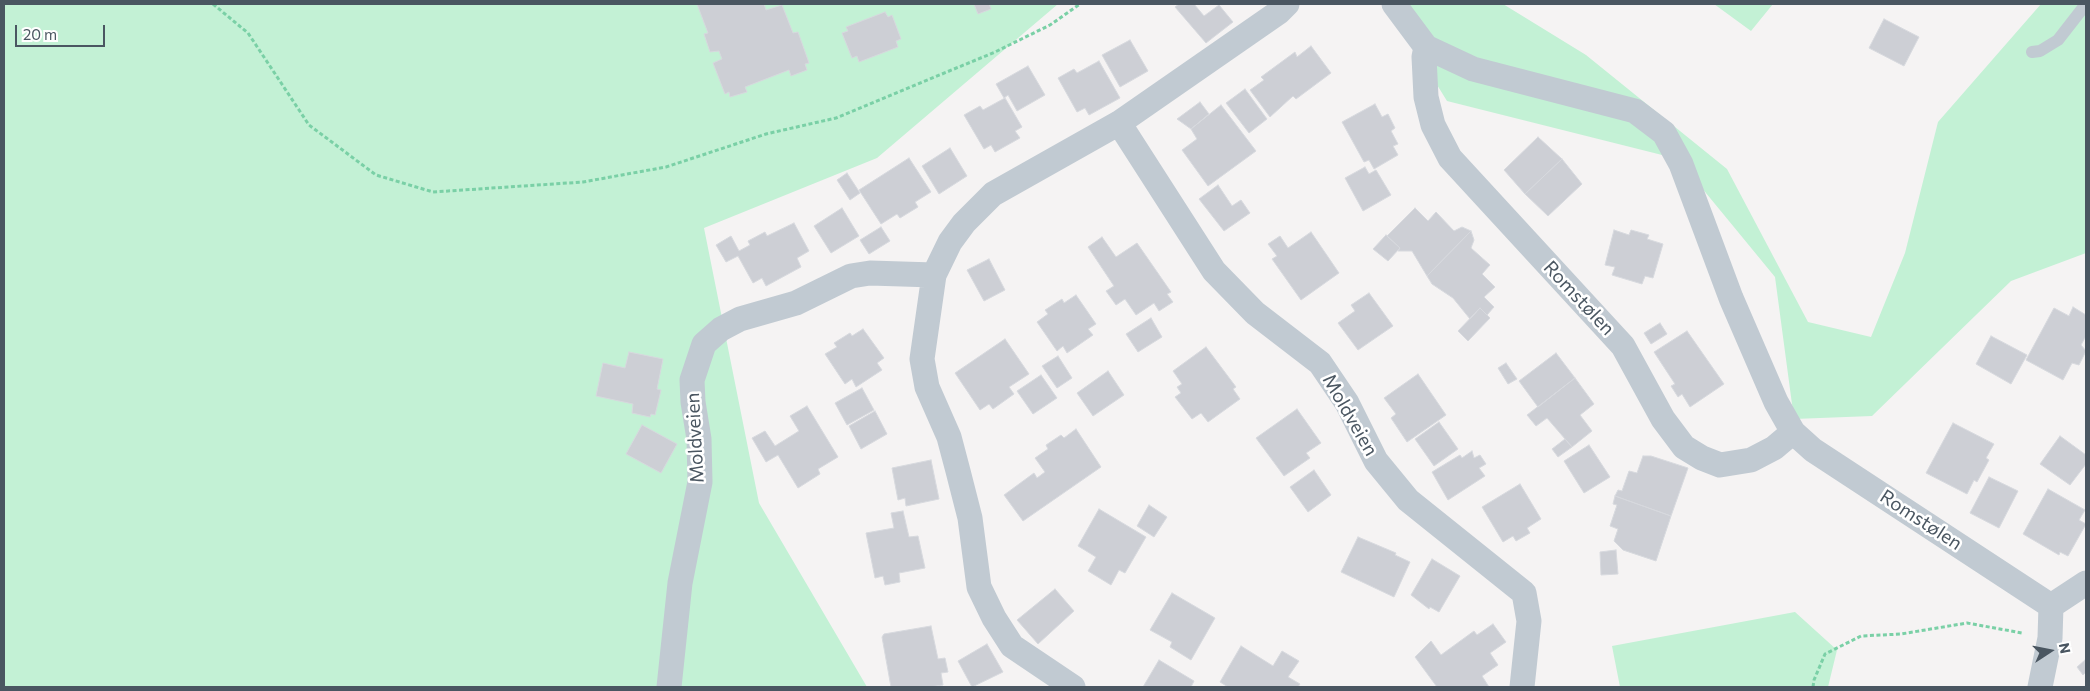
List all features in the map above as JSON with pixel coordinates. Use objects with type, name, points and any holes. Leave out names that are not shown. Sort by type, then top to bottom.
[{"type":"street","points":[[1073,687],[1012,646],[994,618],[980,587],[970,518],[949,437],[927,388],[922,359],[934,275],[950,242],[964,223],[993,194],[1119,123],[1280,12],[1287,4]]},
{"type":"street","name":"Romstølen","points":[[1394,4],[1426,47],[1473,69],[1635,111],[1664,133],[1681,164],[1731,298],[1776,402],[1793,432],[1813,450],[2051,606]]},
{"type":"street","name":"Romstølen","points":[[1426,47],[1424,57],[1426,97],[1433,125],[1450,158],[1623,346],[1663,419],[1684,447],[1702,458],[1720,465],[1751,460],[1774,448],[1793,432]]},
{"type":"street","name":"Moldveien","points":[[1119,123],[1214,271],[1256,313],[1320,363],[1348,403],[1376,461],[1408,500],[1524,593],[1529,621],[1522,687]]},
{"type":"street","name":"Moldveien","points":[[669,687],[680,583],[700,482],[699,439],[693,402],[692,380],[704,344],[721,329],[740,319],[796,303],[851,276],[870,274],[934,275]]},
{"type":"street","points":[[2040,687],[2050,638],[2051,606],[2086,583]]},
{"type":"lane","points":[[2032,52],[2040,51],[2058,40],[2086,4]]},
{"type":"path","points":[[214,4],[248,33],[309,124],[376,174],[433,192],[583,182],[666,167],[766,134],[836,118],[995,52],[1050,25],[1080,4]]},
{"type":"path","points":[[1814,687],[1814,680],[1825,654],[1861,636],[1901,634],[1967,623],[2050,638]]},
{"type":"green space","points":[[4,4],[1058,4],[877,158],[704,228],[759,503],[867,687],[4,687]]},
{"type":"green space","points":[[1387,4],[1503,4],[1586,55],[1727,169],[1808,322],[1871,337],[1905,253],[1938,122],[2041,4],[2086,4],[2086,253],[2011,281],[1872,416],[1794,419],[1775,277],[1678,159],[1447,101]]},
{"type":"green space","points":[[1714,4],[1773,4],[1751,31]]},
{"type":"green space","points":[[1795,612],[1837,650],[1828,687],[1620,687],[1612,646]]},
{"type":"building","points":[[697,4],[764,4],[766,10],[782,5],[793,33],[798,32],[809,63],[805,64],[807,70],[791,76],[789,70],[745,87],[747,92],[730,97],[729,92],[725,94],[713,63],[722,59],[719,51],[710,52],[704,34],[708,33]]},
{"type":"building","points":[[974,4],[989,4],[991,9],[978,14]]},
{"type":"building","points":[[1179,4],[1194,4],[1204,16],[1219,5],[1233,22],[1206,43],[1175,7]]},
{"type":"building","points":[[885,12],[888,17],[892,15],[901,39],[896,41],[898,47],[859,62],[857,56],[852,58],[842,33],[848,31],[846,27]]},
{"type":"building","points":[[1884,19],[1919,37],[1904,66],[1869,48]]},
{"type":"building","points":[[1130,40],[1148,71],[1120,87],[1102,55]]},
{"type":"building","points":[[1311,46],[1331,73],[1296,99],[1293,96],[1270,117],[1250,90],[1264,80],[1261,77],[1295,52],[1297,57]]},
{"type":"building","points":[[1099,61],[1120,98],[1089,115],[1085,108],[1077,112],[1058,78],[1074,69],[1077,73]]},
{"type":"building","points":[[1028,66],[1045,95],[1017,111],[1008,95],[1004,98],[996,84]]},
{"type":"building","points":[[1245,89],[1267,119],[1249,133],[1226,103]]},
{"type":"building","points":[[1005,98],[1022,127],[1015,131],[1020,138],[995,152],[991,145],[984,149],[964,115],[980,106],[983,110]]},
{"type":"building","points":[[1200,102],[1209,114],[1191,129],[1177,119]]},
{"type":"building","points":[[1375,104],[1382,117],[1388,114],[1395,128],[1391,131],[1398,144],[1393,146],[1398,155],[1374,169],[1369,160],[1364,162],[1342,122]]},
{"type":"building","points":[[1221,105],[1256,151],[1208,186],[1182,150],[1197,139],[1191,129]]},
{"type":"building","points":[[1538,137],[1562,159],[1525,194],[1504,170]]},
{"type":"building","points":[[950,148],[967,176],[939,194],[922,166]]},
{"type":"building","points":[[909,158],[931,192],[915,202],[918,207],[900,218],[897,214],[881,224],[859,190]]},
{"type":"building","points":[[1562,159],[1582,184],[1548,216],[1525,194]]},
{"type":"building","points":[[1365,167],[1369,174],[1376,170],[1391,195],[1363,211],[1345,178]]},
{"type":"building","points":[[847,173],[860,193],[850,200],[837,180]]},
{"type":"building","points":[[1218,185],[1232,206],[1241,200],[1250,213],[1224,231],[1199,199]]},
{"type":"building","points":[[842,208],[859,236],[831,253],[814,226]]},
{"type":"building","points":[[1415,208],[1428,221],[1436,212],[1454,231],[1462,227],[1471,231],[1427,276],[1412,251],[1398,251],[1400,248],[1387,236]]},
{"type":"building","points":[[794,223],[809,251],[797,258],[801,267],[766,286],[762,278],[753,283],[738,256],[726,262],[716,245],[731,236],[739,251],[750,245],[748,241],[765,232],[767,236]]},
{"type":"building","points":[[881,227],[890,241],[869,254],[860,240]]},
{"type":"building","points":[[1614,230],[1629,235],[1631,230],[1649,235],[1647,239],[1663,244],[1653,278],[1645,276],[1642,284],[1612,275],[1615,267],[1605,265]]},
{"type":"building","points":[[1471,231],[1474,240],[1471,248],[1490,265],[1482,274],[1495,287],[1484,297],[1494,307],[1487,315],[1480,308],[1470,319],[1453,298],[1432,284],[1427,276]]},
{"type":"building","points":[[1311,232],[1339,273],[1301,300],[1272,259],[1277,256],[1268,244],[1280,236],[1288,248]]},
{"type":"building","points":[[1386,235],[1400,248],[1388,261],[1373,249]]},
{"type":"building","points":[[1102,237],[1116,257],[1137,243],[1171,292],[1167,294],[1173,302],[1159,311],[1154,303],[1136,315],[1125,299],[1116,305],[1106,291],[1114,286],[1088,247]]},
{"type":"building","points":[[989,259],[1005,290],[984,301],[967,270]]},
{"type":"building","points":[[1369,293],[1393,326],[1358,350],[1338,323],[1355,311],[1351,305]]},
{"type":"building","points":[[1076,295],[1096,324],[1088,329],[1093,335],[1067,353],[1063,346],[1057,351],[1037,322],[1048,314],[1045,310],[1062,299],[1064,303]]},
{"type":"building","points":[[2073,307],[2086,315],[2086,336],[2081,345],[2086,351],[2079,365],[2072,363],[2063,380],[2026,360],[2054,308],[2069,316]]},
{"type":"building","points":[[1480,308],[1490,318],[1468,341],[1458,331]]},
{"type":"building","points":[[1151,318],[1162,337],[1138,352],[1126,334]]},
{"type":"building","points":[[1660,323],[1667,334],[1651,344],[1644,333]]},
{"type":"building","points":[[863,329],[884,358],[877,363],[882,370],[856,387],[852,379],[845,384],[825,354],[837,347],[834,343],[850,333],[852,336]]},
{"type":"building","points":[[1687,331],[1724,384],[1690,407],[1682,394],[1678,397],[1671,386],[1675,384],[1654,352]]},
{"type":"building","points":[[1991,336],[2027,355],[2011,384],[1976,364]]},
{"type":"building","points":[[1005,339],[1029,374],[1009,387],[1014,394],[993,409],[989,404],[980,410],[955,373]]},
{"type":"building","points":[[1206,347],[1236,387],[1233,389],[1240,399],[1208,422],[1201,413],[1192,419],[1175,397],[1181,393],[1177,387],[1182,384],[1173,371]]},
{"type":"building","points":[[629,352],[663,359],[657,389],[661,390],[655,415],[651,414],[650,417],[632,413],[633,404],[596,396],[603,363],[625,368]]},
{"type":"building","points":[[1556,353],[1575,378],[1538,407],[1519,381]]},
{"type":"building","points":[[1058,356],[1072,378],[1057,388],[1042,366]]},
{"type":"building","points":[[1506,363],[1517,379],[1508,384],[1498,368]]},
{"type":"building","points":[[1108,371],[1124,395],[1093,416],[1077,393]]},
{"type":"building","points":[[1418,374],[1446,415],[1407,442],[1391,418],[1396,414],[1384,398]]},
{"type":"building","points":[[1041,375],[1057,398],[1033,414],[1017,391]]},
{"type":"building","points":[[1575,378],[1594,404],[1580,415],[1592,431],[1572,447],[1547,418],[1536,426],[1527,415]]},
{"type":"building","points":[[862,388],[874,410],[847,425],[835,403]]},
{"type":"building","points":[[807,406],[838,457],[818,469],[820,474],[798,488],[778,455],[766,462],[752,438],[765,431],[775,446],[799,431],[790,416]]},
{"type":"building","points":[[1297,409],[1321,443],[1306,453],[1310,458],[1284,476],[1256,438]]},
{"type":"building","points":[[875,411],[887,434],[861,449],[849,426]]},
{"type":"building","points":[[1439,422],[1458,449],[1434,466],[1415,439]]},
{"type":"building","points":[[1953,423],[1994,444],[1986,458],[1989,460],[1977,482],[1974,480],[1967,494],[1926,473]]},
{"type":"building","points":[[642,425],[677,444],[661,473],[626,454]]},
{"type":"building","points":[[1076,429],[1101,467],[1023,521],[1004,495],[1034,473],[1037,478],[1045,472],[1035,458],[1048,449],[1046,445],[1061,435],[1064,438]]},
{"type":"building","points":[[2060,436],[2086,455],[2086,464],[2070,485],[2040,464]]},
{"type":"building","points":[[1565,439],[1572,447],[1558,457],[1552,449]]},
{"type":"building","points":[[1589,445],[1610,477],[1584,493],[1564,461]]},
{"type":"building","points":[[1472,451],[1474,458],[1480,455],[1486,464],[1479,468],[1485,476],[1448,500],[1432,472],[1460,455],[1462,458]]},
{"type":"building","points":[[1643,456],[1651,456],[1688,468],[1671,516],[1615,496],[1618,490],[1622,491],[1629,471],[1637,473]]},
{"type":"building","points":[[931,460],[939,499],[906,506],[905,498],[898,500],[892,468]]},
{"type":"building","points":[[1314,470],[1331,495],[1308,512],[1290,487]]},
{"type":"building","points":[[1989,477],[2018,491],[1999,528],[1970,513]]},
{"type":"building","points":[[1520,484],[1541,519],[1527,528],[1530,533],[1516,541],[1513,536],[1503,542],[1482,507]]},
{"type":"building","points":[[2048,489],[2085,510],[2079,520],[2086,524],[2068,556],[2060,552],[2059,555],[2023,534]]},
{"type":"building","points":[[1615,496],[1671,516],[1656,561],[1623,550],[1614,541],[1618,529],[1610,526],[1617,505],[1613,504]]},
{"type":"building","points":[[1149,505],[1167,517],[1154,537],[1137,526]]},
{"type":"building","points":[[1099,509],[1146,537],[1125,573],[1119,570],[1111,585],[1088,571],[1096,557],[1078,546]]},
{"type":"building","points":[[903,511],[909,537],[918,536],[925,568],[899,573],[900,582],[885,585],[883,576],[875,578],[866,533],[894,528],[891,513]]},
{"type":"building","points":[[1358,537],[1396,553],[1395,555],[1410,562],[1394,597],[1341,572]]},
{"type":"building","points":[[1616,550],[1618,574],[1601,575],[1600,552]]},
{"type":"building","points":[[1432,559],[1460,576],[1439,612],[1430,607],[1429,609],[1411,595]]},
{"type":"building","points":[[1055,589],[1074,611],[1038,644],[1017,620]]},
{"type":"building","points":[[1172,593],[1215,618],[1191,660],[1170,647],[1172,642],[1150,630]]},
{"type":"building","points":[[1493,624],[1506,642],[1490,653],[1498,665],[1482,676],[1489,687],[1437,687],[1415,657],[1431,641],[1441,655],[1474,631],[1477,635]]},
{"type":"building","points":[[931,626],[938,659],[945,658],[948,672],[941,673],[943,685],[891,687],[882,637],[884,634]]},
{"type":"building","points":[[987,644],[1003,672],[972,687],[958,661]]},
{"type":"building","points":[[1241,646],[1273,666],[1282,651],[1299,661],[1288,677],[1300,684],[1298,687],[1228,687],[1220,682]]},
{"type":"building","points":[[1159,660],[1194,681],[1191,687],[1143,687]]},
{"type":"building","points":[[2085,660],[2086,672],[2083,675],[2077,667]]}]
